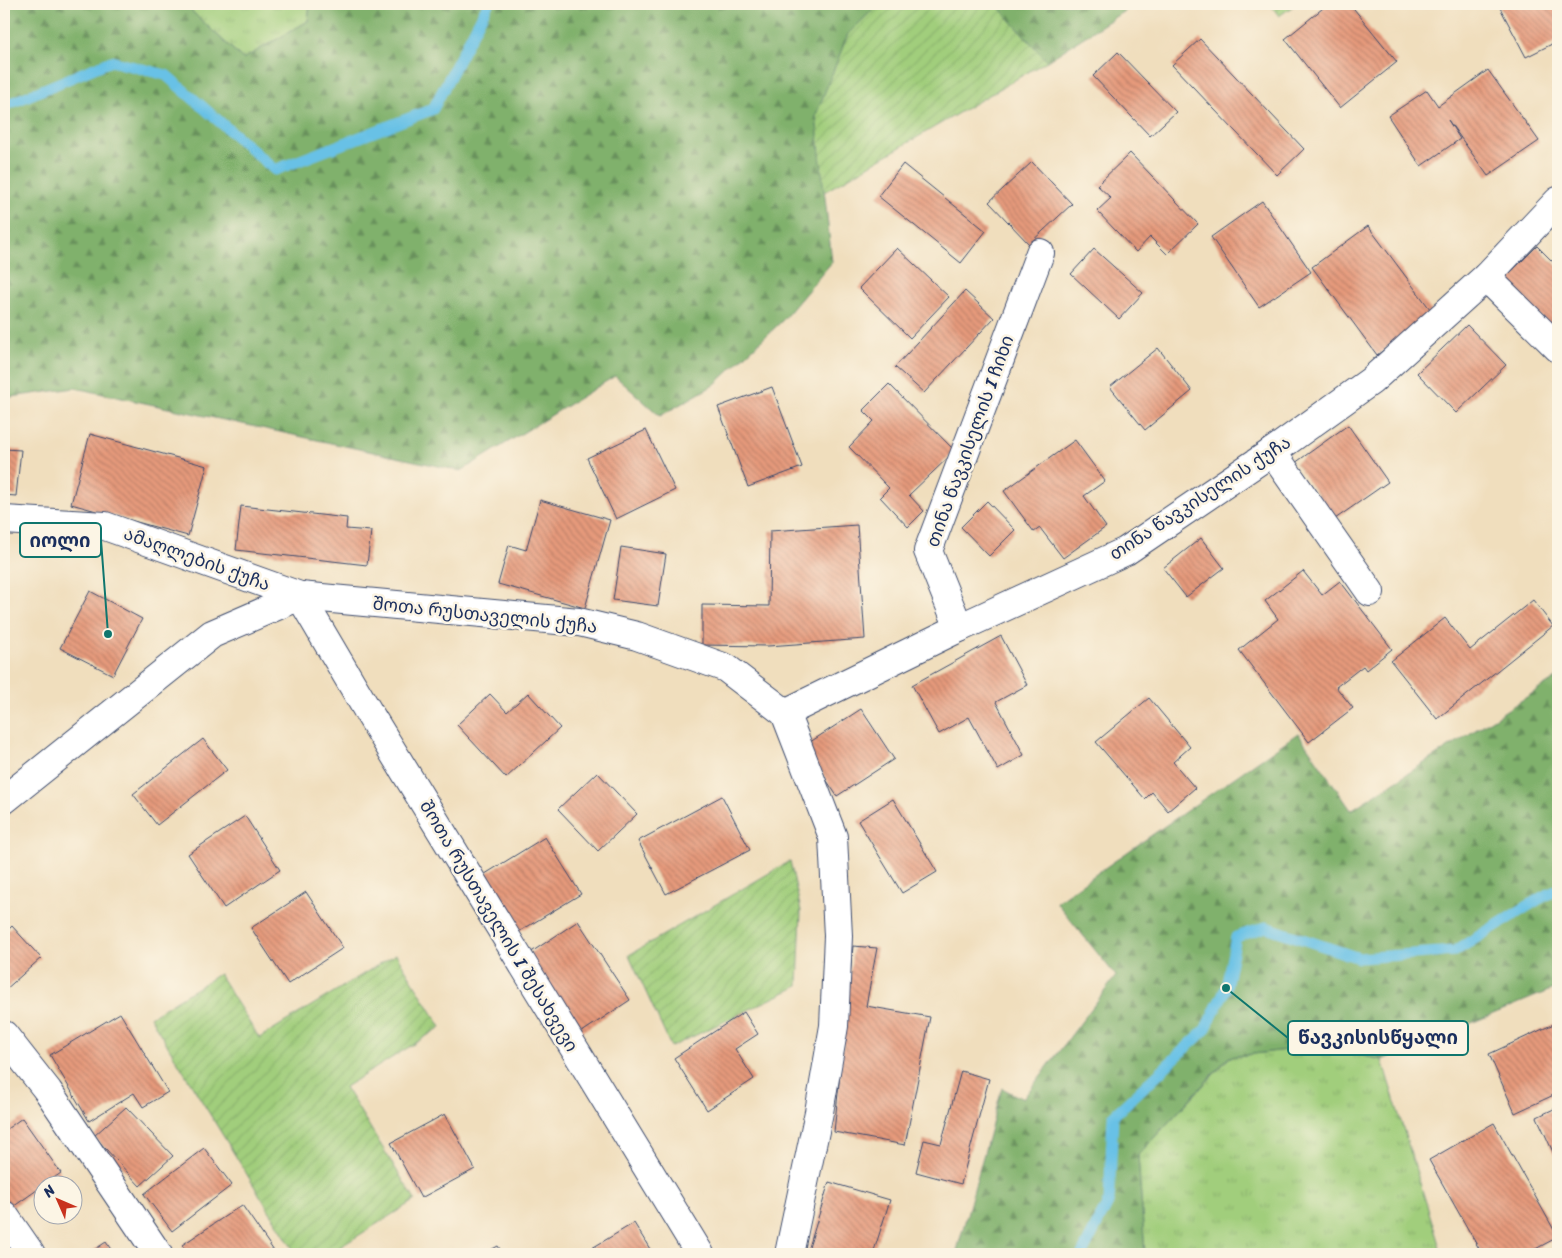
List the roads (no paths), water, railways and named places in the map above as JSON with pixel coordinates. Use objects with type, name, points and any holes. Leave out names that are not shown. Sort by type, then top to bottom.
[{"type":"street","name":"თინა წავკისელის ქუჩა","points":[[785,713],[959,628],[1126,551],[1272,452],[1371,380],[1486,277],[1558,201]]},
{"type":"street","name":"თინა წავკისელის I ჩიხი","points":[[959,628],[928,551],[1040,254]]},
{"type":"street","points":[[1486,277],[1558,348]]},
{"type":"street","points":[[1272,452],[1370,592]]},
{"type":"street","name":"ამაღლების ქუჩა","points":[[4,520],[106,526],[300,596]]},
{"type":"street","name":"შოთა რუსთაველის ქუჩა","points":[[4,800],[212,634],[300,596],[580,622],[638,636],[726,668],[785,713]]},
{"type":"street","name":"შოთა რუსთაველის I შესახვევი","points":[[300,596],[369,713],[700,1254]]},
{"type":"street","points":[[785,713],[833,837],[838,936],[834,1026],[819,1112],[789,1254]]},
{"type":"street","points":[[4,1035],[48,1091],[158,1254]]},
{"type":"street","points":[[4,1215],[31,1254]]},
{"type":"waterway","points":[[4,106],[111,61],[166,75],[275,170],[433,109],[488,4]]},
{"type":"waterway","points":[[1082,1254],[1109,1201],[1113,1116],[1205,1030],[1226,988],[1236,937],[1266,927],[1359,958],[1455,951],[1544,896],[1558,890]]},
{"type":"place","name":"იოლი","points":[[108,634]]},
{"type":"place","name":"წავკისისწყალი","points":[[1226,988]]}]
